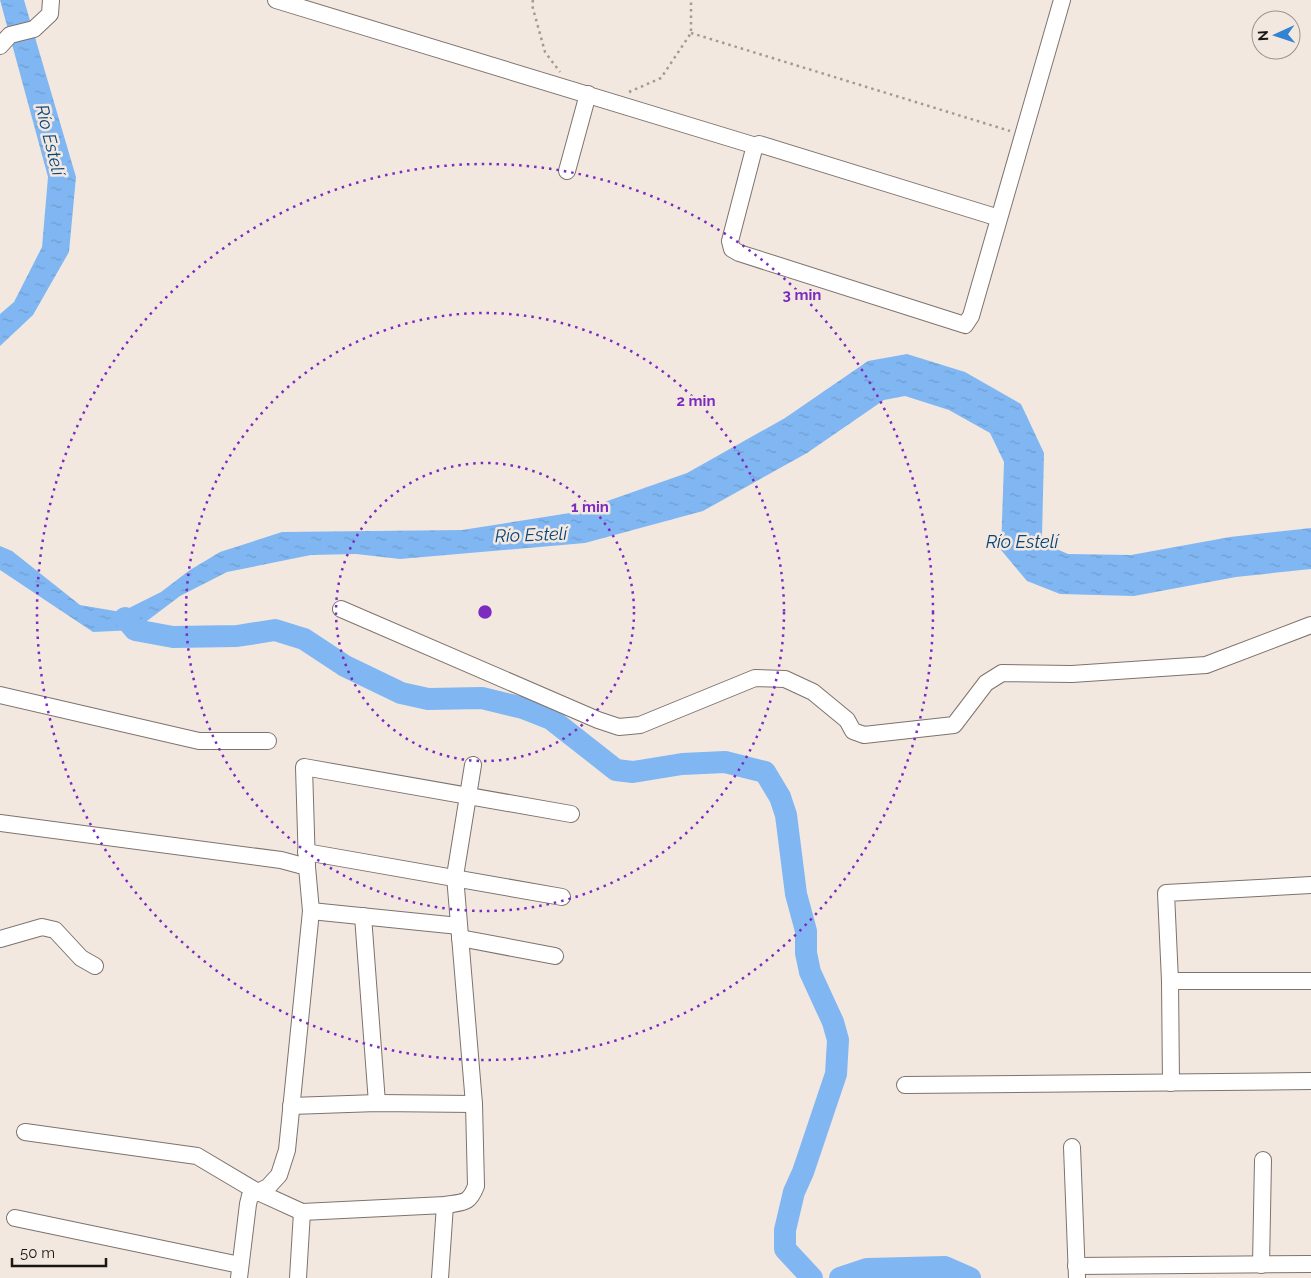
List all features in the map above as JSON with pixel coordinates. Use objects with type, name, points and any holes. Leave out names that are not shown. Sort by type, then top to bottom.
[{"type":"street","points":[[0,46],[10,35],[34,29],[50,14],[50,0]]},
{"type":"street","points":[[276,0],[756,146],[759,144],[999,218]]},
{"type":"street","points":[[756,146],[730,241],[732,249],[964,325],[970,316],[1062,0]]},
{"type":"street","points":[[567,171],[588,94]]},
{"type":"street","points":[[341,609],[563,706],[619,727],[640,725],[755,678],[785,679],[814,692],[847,720],[853,731],[864,734],[954,725],[986,683],[1002,673],[1072,674],[1206,665],[1311,625]]},
{"type":"street","points":[[0,695],[200,741],[268,741]]},
{"type":"street","points":[[25,1132],[197,1156],[256,1191],[302,1212],[445,1205],[466,1202],[471,1198],[476,1186],[474,1104],[454,876],[473,765]]},
{"type":"street","points":[[15,1218],[240,1271],[250,1196],[256,1191],[268,1187],[278,1175],[287,1150],[311,911],[306,859],[304,767],[468,794],[571,814]]},
{"type":"street","points":[[0,823],[281,860],[306,859],[454,876],[562,897]]},
{"type":"street","points":[[1171,1083],[1170,981],[1166,893],[1311,885]]},
{"type":"street","points":[[311,911],[363,916],[459,932],[555,956]]},
{"type":"street","points":[[363,916],[377,1103]]},
{"type":"street","points":[[0,939],[42,927],[55,930],[81,958],[95,966]]},
{"type":"street","points":[[1170,981],[1311,981]]},
{"type":"street","points":[[905,1085],[1311,1081]]},
{"type":"street","points":[[292,1106],[377,1103],[474,1104]]},
{"type":"street","points":[[1072,1147],[1077,1272],[1311,1264]]},
{"type":"street","points":[[1260,1265],[1263,1160]]},
{"type":"street","points":[[440,1278],[445,1205]]},
{"type":"street","points":[[298,1278],[302,1212]]},
{"type":"path","points":[[533,0],[532,5],[545,52],[561,73]]},
{"type":"path","points":[[627,92],[661,78],[690,33],[691,0]]},
{"type":"path","points":[[690,33],[1023,135]]},
{"type":"water","name":"Río Estelí","points":[[0,0],[24,0],[76,177],[69,252],[33,315],[0,346],[0,314],[14,302],[42,247],[48,177]]},
{"type":"water","name":"Río Estelí","points":[[907,354],[965,372],[1021,404],[1044,453],[1042,536],[1052,547],[1068,554],[1131,555],[1230,537],[1311,528],[1311,569],[1236,577],[1134,596],[1060,594],[1027,581],[1001,550],[1004,462],[990,433],[949,410],[905,396],[884,400],[807,453],[703,511],[585,543],[400,559],[356,554],[311,555],[227,572],[180,596],[135,630],[93,632],[0,570],[0,546],[12,551],[80,605],[121,612],[161,592],[190,570],[220,552],[282,532],[462,530],[576,512],[687,473],[785,418],[868,361]]},
{"type":"waterway","points":[[125,618],[135,630],[173,637],[237,636],[275,630],[304,639],[345,666],[401,693],[428,699],[482,698],[523,708],[551,719],[616,770],[633,772],[682,764],[725,762],[765,772],[780,797],[786,815],[796,894],[806,931],[806,953],[810,972],[833,1022],[838,1040],[836,1074],[803,1172],[794,1192],[785,1230],[785,1249],[812,1278]]},
{"type":"waterway","points":[[840,1278],[867,1269],[945,1267],[970,1278]]}]
